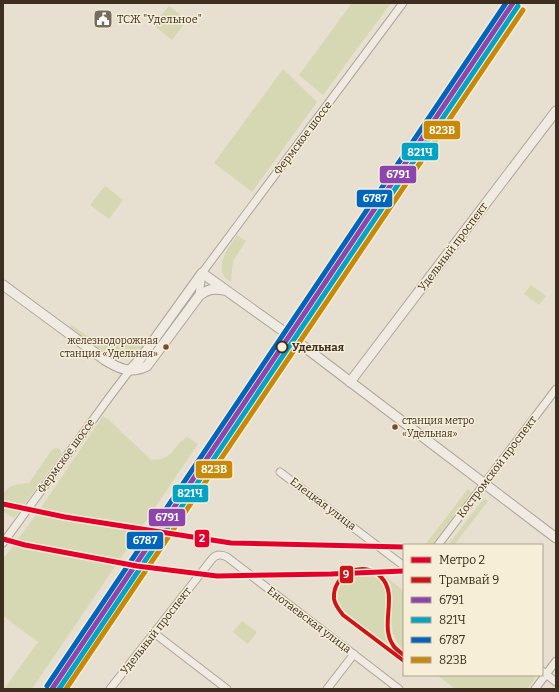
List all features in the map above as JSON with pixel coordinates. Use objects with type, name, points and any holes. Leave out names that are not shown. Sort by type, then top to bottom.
[{"type":"street","name":"Фермское шоссе","points":[[3,543],[130,370],[141,358],[202,273],[404,3]]},
{"type":"street","name":"Удельный проспект","points":[[350,382],[556,111]]},
{"type":"street","name":"Фермское шоссе","points":[[130,370],[147,366],[199,296],[202,273]]},
{"type":"street","points":[[202,273],[290,336],[556,538]]},
{"type":"street","points":[[3,285],[105,360],[122,370],[130,370]]},
{"type":"street","points":[[199,296],[211,289],[224,290]]},
{"type":"street","name":"Костромской проспект","points":[[439,544],[556,388]]},
{"type":"street","name":"Елецкая улица","points":[[280,472],[403,565]]},
{"type":"street","name":"Удельный проспект","points":[[110,689],[212,559],[217,555]]},
{"type":"street","name":"Енотаевская улица","points":[[217,555],[227,557],[399,689]]},
{"type":"street","points":[[154,633],[227,689]]},
{"type":"street","points":[[327,689],[354,654]]},
{"type":"street","points":[[556,661],[544,672],[556,682]]},
{"type":"street","points":[[535,689],[542,676]]},
{"type":"green space","points":[[352,3],[391,3],[323,95],[299,75]]},
{"type":"green space","points":[[169,6],[187,20],[172,40],[153,25]]},
{"type":"green space","points":[[283,69],[317,102],[252,192],[214,163]]},
{"type":"green space","points":[[105,186],[123,200],[109,219],[90,205]]},
{"type":"green space","points":[[237,235],[246,241],[233,261],[231,282],[224,276],[222,265],[225,254]]},
{"type":"green space","points":[[531,285],[546,296],[539,305],[524,294]]},
{"type":"green space","points":[[72,325],[86,335],[92,337],[144,338],[149,340],[140,351],[131,357],[121,358],[106,352],[90,342],[70,327]]},
{"type":"green space","points":[[103,416],[151,460],[164,458],[169,455],[187,437],[198,444],[32,689],[4,689],[38,642],[3,616],[3,559],[36,515]]},
{"type":"green space","points":[[55,448],[60,449],[62,453],[15,517],[12,517],[3,511],[3,498],[8,488],[14,485],[29,483],[51,451]]},
{"type":"green space","points":[[468,489],[472,492],[433,544],[426,544]]},
{"type":"green space","points":[[485,499],[488,501],[455,544],[449,544],[481,502]]},
{"type":"green space","points":[[359,571],[370,572],[383,584],[386,599],[386,632],[390,644],[389,646],[347,615],[337,599],[339,585],[343,579],[347,575]]},
{"type":"green space","points":[[386,577],[403,590],[403,649],[396,641],[392,629],[391,585]]},
{"type":"green space","points":[[242,621],[257,632],[248,644],[233,632]]},
{"type":"green space","points":[[438,676],[535,676],[527,689],[455,689]]},
{"type":"metro line","name":"2","points":[[3,504],[65,517],[231,543],[403,547]]},
{"type":"metro line","name":"2","points":[[3,539],[25,545],[137,566],[217,576],[403,571]]},
{"type":"tram line","name":"9","points":[[403,654],[395,648],[389,637],[388,592],[386,584],[381,577],[366,569],[358,569],[343,576],[338,582],[334,599],[343,615],[403,660]]},
{"type":"transit line","name":"6787","points":[[47,686],[506,3]]},
{"type":"transit line","name":"6791","points":[[52,689],[513,3]]},
{"type":"transit line","name":"821Ч","points":[[59,689],[518,6]]},
{"type":"transit line","name":"823В","points":[[66,689],[523,10]]},
{"type":"place","name":"ТСЖ \"Удельное\"","points":[[103,19]]},
{"type":"place","name":"железнодорожная станция «Удельная»","points":[[166,347]]},
{"type":"place","name":"Удельная","points":[[282,347]]},
{"type":"place","name":"станция метро «Удельная»","points":[[395,427]]}]
